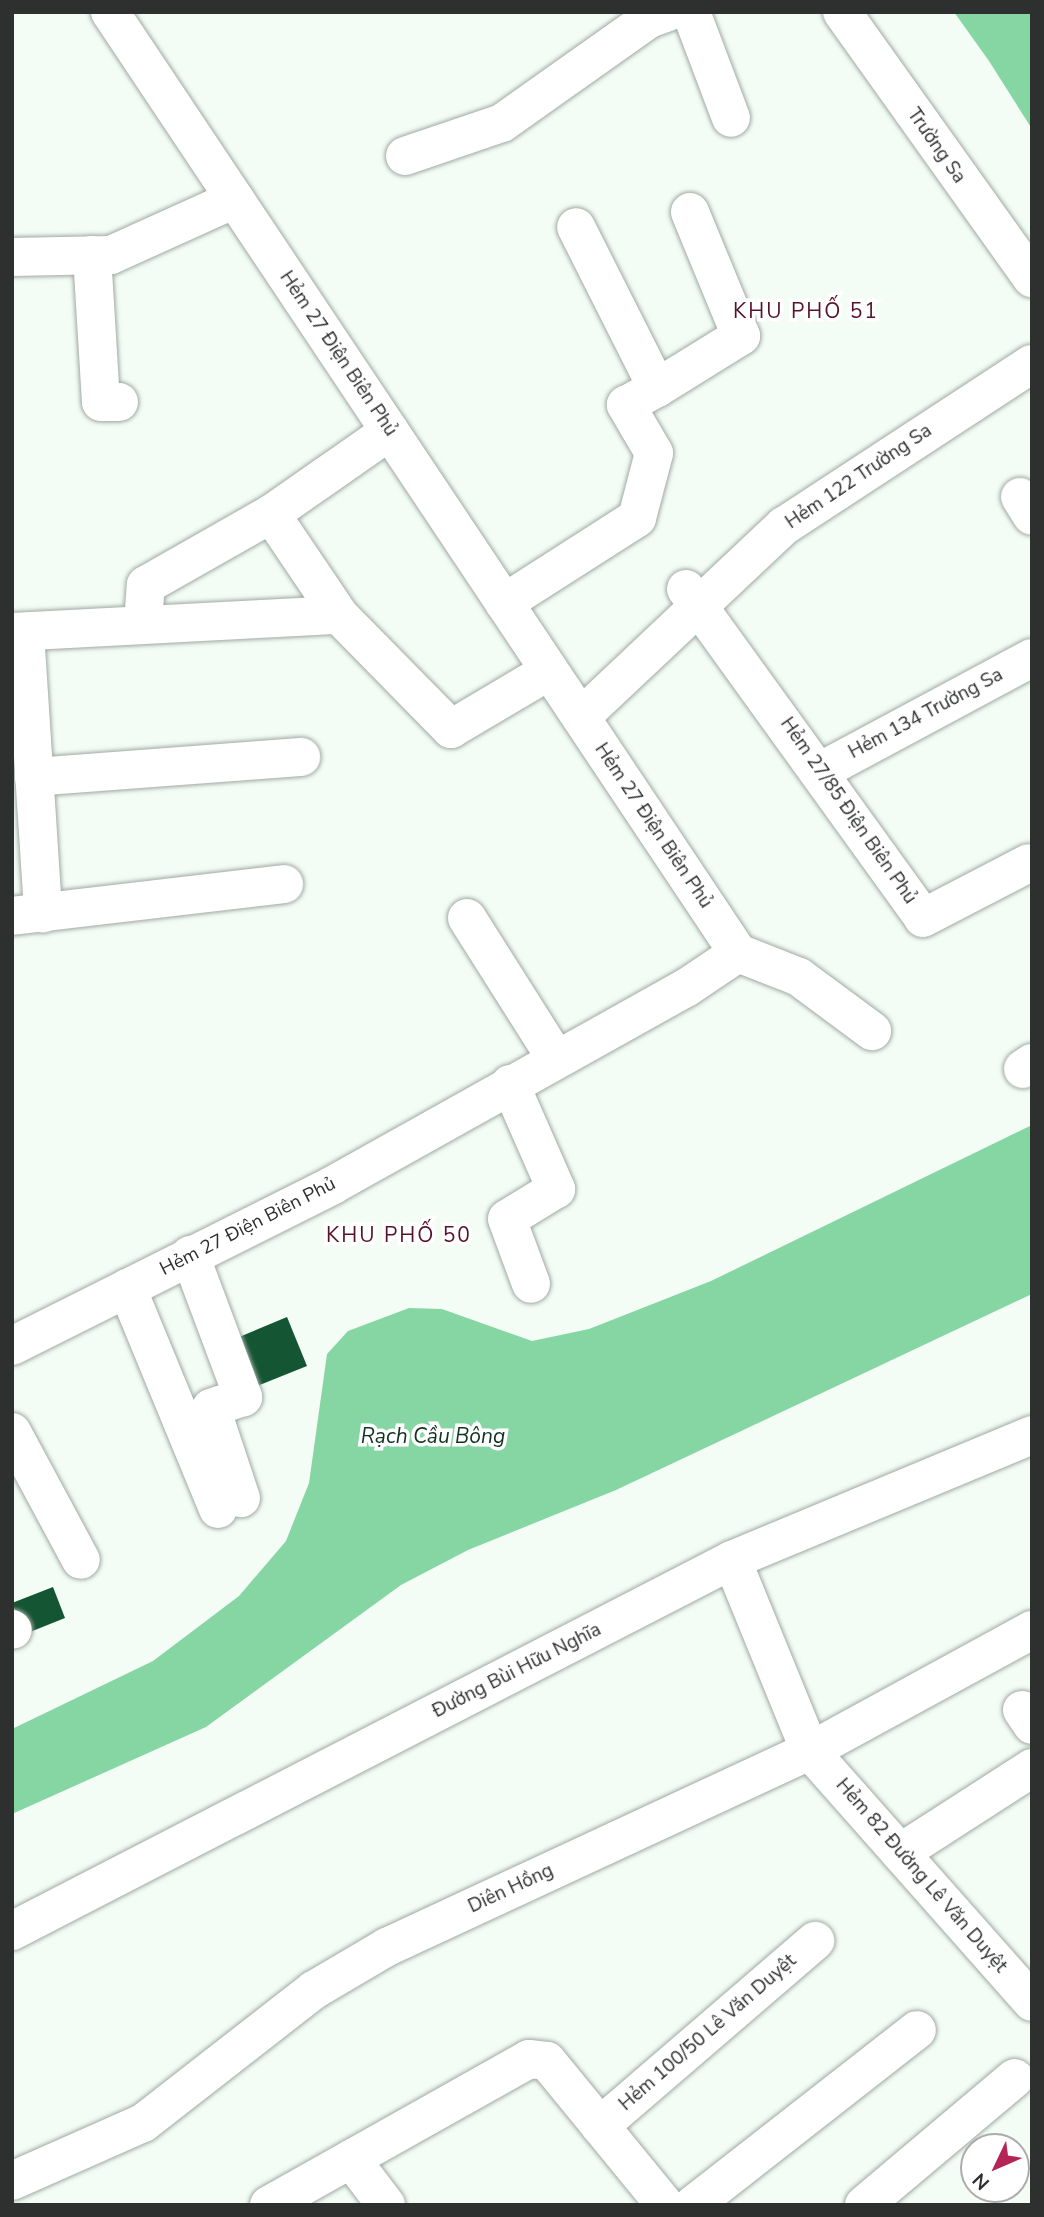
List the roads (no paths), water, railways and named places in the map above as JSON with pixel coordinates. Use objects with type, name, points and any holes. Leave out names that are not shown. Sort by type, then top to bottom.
[{"type":"street","name":"Hẻm 27 Điện Biên Phủ","points":[[12,1346],[333,1185],[686,988],[737,953],[110,12]]},
{"type":"street","points":[[691,12],[730,118]]},
{"type":"street","name":"Trường Sa","points":[[842,12],[1032,278]]},
{"type":"street","points":[[405,156],[502,123],[654,15]]},
{"type":"street","points":[[12,257],[111,255],[235,199]]},
{"type":"street","points":[[505,603],[637,518],[654,453],[625,405],[741,336],[690,212]]},
{"type":"street","points":[[576,227],[657,388]]},
{"type":"street","points":[[92,255],[101,402],[119,402]]},
{"type":"street","name":"Hẻm 122 Trường Sa","points":[[694,599],[784,526],[1032,364]]},
{"type":"street","points":[[143,624],[146,585],[271,514],[390,431]]},
{"type":"street","points":[[271,514],[339,615],[452,729],[550,671]]},
{"type":"street","points":[[581,717],[694,599]]},
{"type":"street","name":"Hẻm 27/85 Điện Biên Phủ","points":[[694,599],[821,771],[923,918],[1029,863]]},
{"type":"street","points":[[284,884],[28,914],[34,777],[19,632],[339,615]]},
{"type":"street","name":"Hẻm 134 Trường Sa","points":[[821,771],[1032,658]]},
{"type":"street","points":[[34,777],[301,757]]},
{"type":"street","points":[[467,918],[556,1059]]},
{"type":"street","points":[[737,953],[799,977],[872,1031]]},
{"type":"street","points":[[510,1084],[556,1189],[507,1219],[531,1284]]},
{"type":"street","points":[[127,1287],[230,1503],[211,1408],[243,1397],[190,1255]]},
{"type":"street","points":[[12,1432],[81,1560]]},
{"type":"street","name":"Đường Bùi Hữu Nghĩa","points":[[12,1931],[732,1560],[1032,1435]]},
{"type":"street","name":"Hẻm 82 Đường Lê Văn Duyệt","points":[[732,1560],[810,1751],[1032,2002]]},
{"type":"street","name":"Diên Hồng","points":[[12,2181],[143,2123],[314,1990],[387,1947],[810,1751],[1032,1630]]},
{"type":"street","points":[[900,1853],[1032,1768]]},
{"type":"street","name":"Hẻm 100/50 Lê Văn Duyệt","points":[[600,2126],[815,1941]]},
{"type":"street","points":[[269,2205],[529,2059],[548,2061],[600,2126],[669,2204],[917,2030]]},
{"type":"street","points":[[864,2205],[1015,2078]]},
{"type":"street","points":[[351,2158],[386,2205]]},
{"type":"water","points":[[954,12],[1032,12],[1032,129],[989,61]]},
{"type":"water","name":"Rạch Cầu Bông","points":[[1032,1125],[1032,1294],[616,1490],[468,1550],[401,1585],[206,1727],[12,1814],[12,1729],[153,1661],[239,1596],[286,1541],[309,1483],[327,1354],[348,1331],[409,1308],[442,1309],[532,1341],[589,1329],[711,1281]]},
{"type":"district","name":"KHU PHỐ 51","points":[[806,311]]},
{"type":"district","name":"KHU PHỐ 50","points":[[399,1235]]}]
